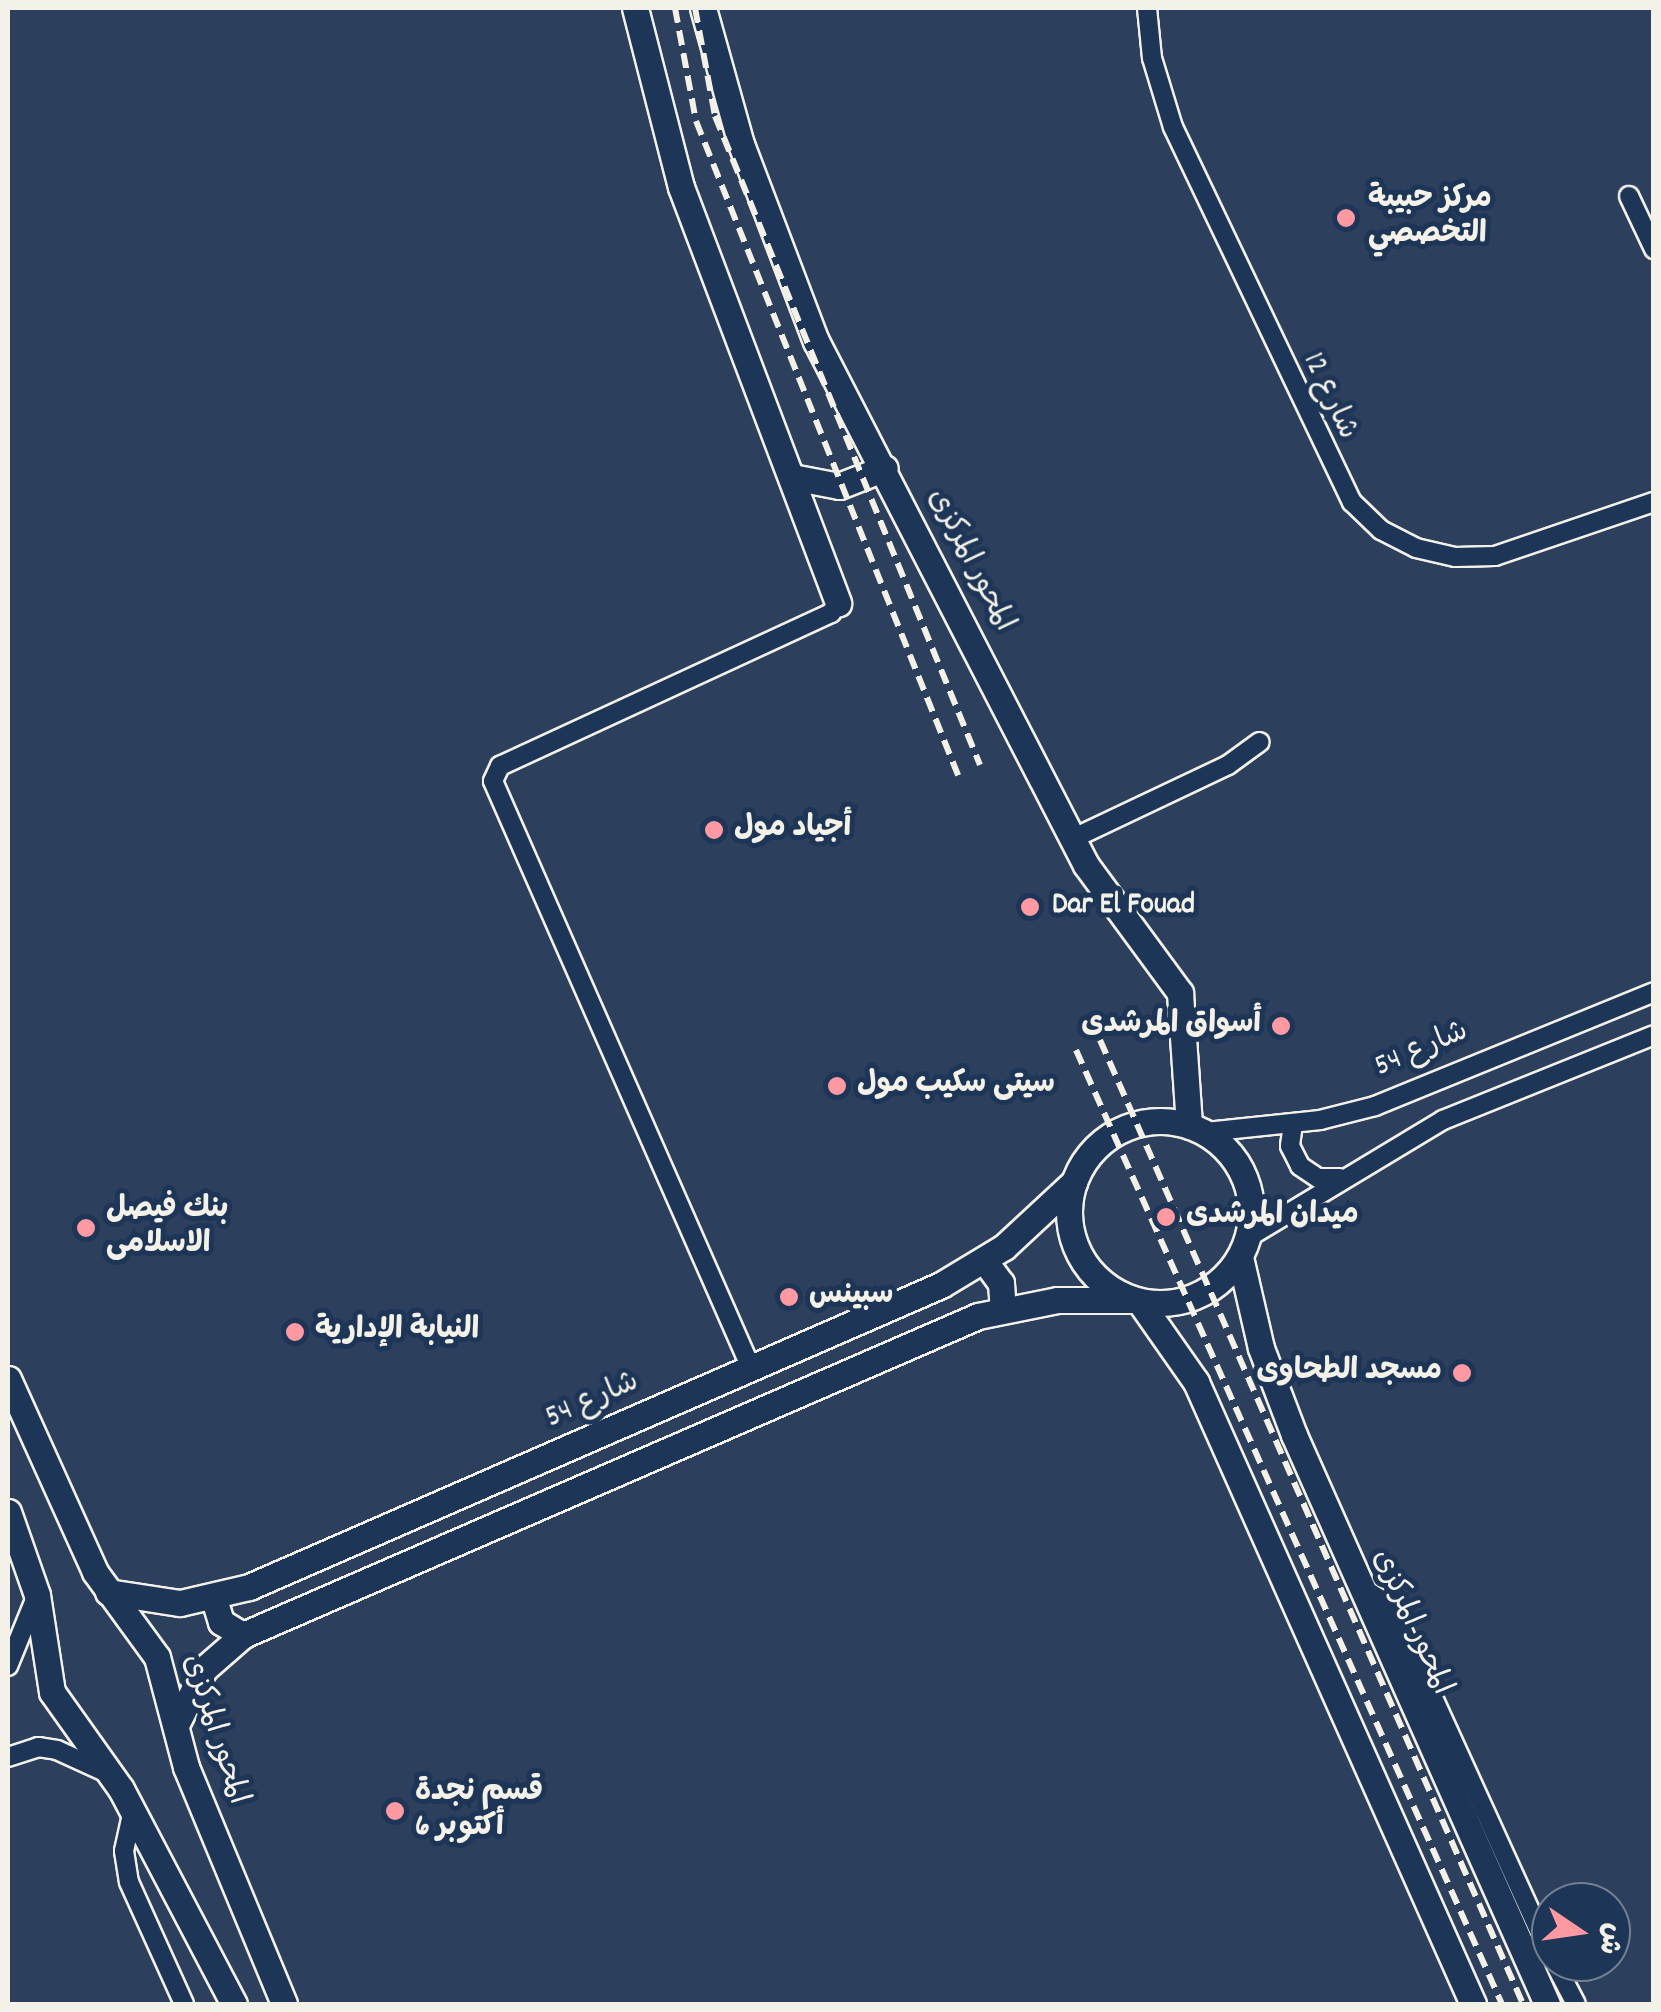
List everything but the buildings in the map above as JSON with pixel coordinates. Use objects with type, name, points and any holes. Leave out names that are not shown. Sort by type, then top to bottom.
[{"type":"main road","points":[[635,8],[681,188],[838,603]]},
{"type":"main road","name":"المحور المركزى","points":[[703,8],[741,144],[789,276],[1072,838],[1180,994],[1198,1129]]},
{"type":"main road","points":[[792,477],[839,486],[884,468]]},
{"type":"main road","points":[[177,1722],[204,1669],[243,1635],[1003,1309],[1057,1300],[1136,1301],[1198,1296],[1244,1247],[1245,1177],[1198,1129],[1156,1120],[1115,1132],[1084,1162],[1074,1182],[1074,1243],[1096,1278],[1136,1301],[1196,1382],[1474,2004]]},
{"type":"main road","name":"شارع 54","points":[[108,1592],[152,1602],[214,1599],[751,1368],[984,1260],[1074,1182]]},
{"type":"main road","name":"المحور المركزى","points":[[1244,1247],[1276,1392],[1357,1586],[1547,2004]]},
{"type":"main road","points":[[984,1260],[1001,1283],[1003,1309]]},
{"type":"main road","name":"المحور المركزى","points":[[8,1380],[108,1592],[157,1657],[186,1767],[284,2004]]},
{"type":"main road","points":[[8,1512],[37,1594],[52,1692],[134,1810],[234,2004]]},
{"type":"main road","points":[[214,1599],[221,1622],[243,1635]]},
{"type":"street","name":"شارع 12","points":[[1146,8],[1152,58],[1173,127],[1352,502],[1381,530],[1416,548],[1455,558],[1495,556],[1654,502]]},
{"type":"street","points":[[1629,196],[1654,250]]},
{"type":"street","points":[[751,1368],[493,781],[500,766],[831,612],[838,603]]},
{"type":"street","points":[[1072,838],[1228,765],[1260,742]]},
{"type":"street","name":"شارع 54","points":[[1198,1129],[1292,1124],[1375,1106],[1654,992]]},
{"type":"street","points":[[1244,1247],[1340,1178],[1443,1120],[1654,1035]]},
{"type":"street","points":[[1292,1124],[1290,1146],[1300,1166],[1318,1178],[1340,1178]]},
{"type":"street","points":[[1357,1586],[1382,1600],[1399,1623],[1531,1913]]},
{"type":"street","points":[[8,1666],[37,1594]]},
{"type":"street","points":[[8,1757],[38,1748],[57,1750],[113,1776]]},
{"type":"street","points":[[134,1810],[124,1851],[129,1882],[184,2004]]},
{"type":"railway","points":[[675,8],[696,121],[958,775]]},
{"type":"railway","points":[[695,8],[715,116],[980,765]]},
{"type":"railway","points":[[1100,1040],[1523,2004]]},
{"type":"railway","points":[[1076,1050],[1502,2004]]},
{"type":"place","name":"مركز حبيبة التخصصي","points":[[1346,218]]},
{"type":"place","name":"أجياد مول","points":[[714,830]]},
{"type":"place","name":"Dar El Fouad","points":[[1030,907]]},
{"type":"place","name":"أسواق المرشدى","points":[[1281,1026]]},
{"type":"place","name":"سيتى سكيب مول","points":[[837,1086]]},
{"type":"place","name":"ميدان المرشدى","points":[[1166,1217]]},
{"type":"place","name":"بنك فيصل الاسلامى","points":[[86,1228]]},
{"type":"place","name":"سبينس","points":[[789,1297]]},
{"type":"place","name":"النيابة الإدارية","points":[[295,1332]]},
{"type":"place","name":"مسجد الطحاوى","points":[[1462,1373]]},
{"type":"place","name":"قسم نجدة 6 أكتوبر","points":[[395,1811]]}]
